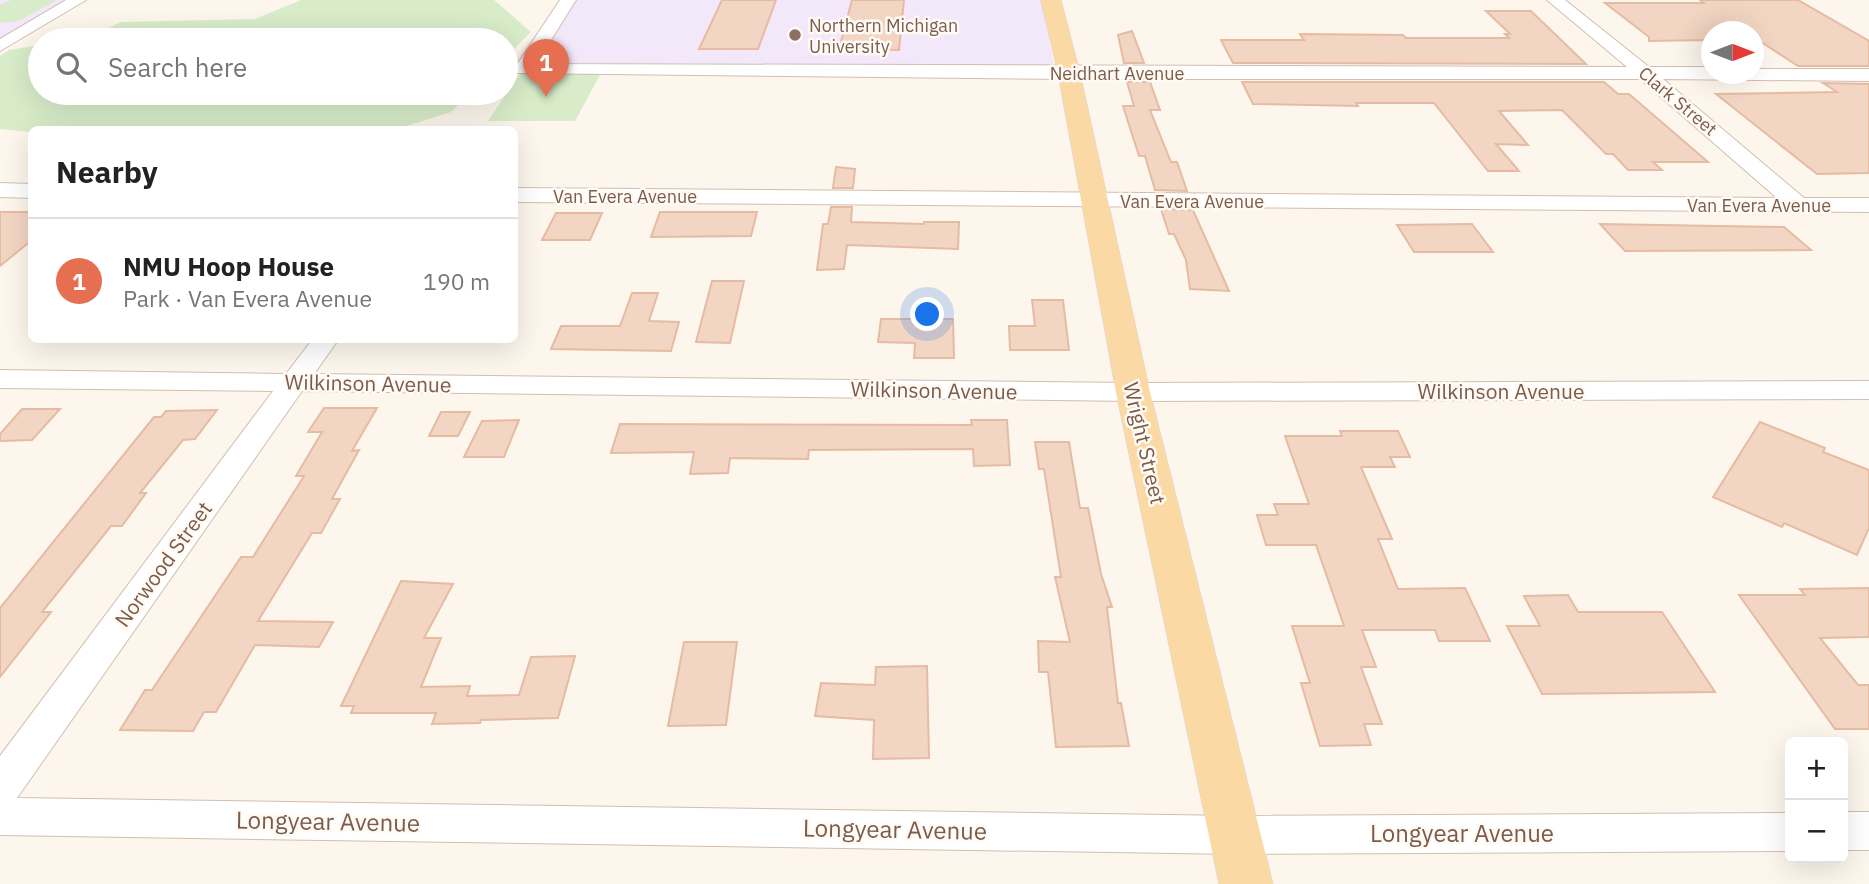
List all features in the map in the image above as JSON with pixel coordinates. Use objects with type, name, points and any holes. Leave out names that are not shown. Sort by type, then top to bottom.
[{"type":"main road","name":"Wright Street","points":[[1051,0],[1069,73],[1133,392],[1246,884]]},
{"type":"street","points":[[31,28],[78,0]]},
{"type":"street","name":"Neidhart Avenue","points":[[568,0],[523,69],[1069,73],[1701,73]]},
{"type":"street","name":"Clark Street","points":[[1555,0],[1646,73],[1799,205]]},
{"type":"street","points":[[0,46],[28,29]]},
{"type":"street","points":[[1764,74],[1869,75]]},
{"type":"street","points":[[0,190],[28,191]]},
{"type":"street","name":"Van Evera Avenue","points":[[518,195],[1869,205]]},
{"type":"street","name":"Norwood Street","points":[[0,788],[323,343]]},
{"type":"street","name":"Wilkinson Avenue","points":[[0,379],[1133,392],[1869,390]]},
{"type":"street","name":"Longyear Avenue","points":[[0,816],[1236,835],[1785,832]]},
{"type":"street","points":[[1848,831],[1869,831]]},
{"type":"shaded area","points":[[0,0],[70,0],[0,40]]},
{"type":"shaded area","name":"Northern Michigan University","points":[[567,0],[1042,0],[1055,72],[518,70]]},
{"type":"green space","points":[[11,0],[57,0],[19,21],[0,23],[0,5]]},
{"type":"green space","points":[[301,0],[494,0],[531,32],[518,45],[518,28],[108,28],[121,22],[255,19]]},
{"type":"green space","points":[[28,47],[28,105],[458,105],[451,112],[407,126],[28,126],[28,132],[0,129],[0,56],[9,50]]},
{"type":"green space","points":[[601,73],[575,121],[488,121],[499,105],[518,105],[520,74]]},
{"type":"building","points":[[722,0],[776,0],[758,49],[699,49]]},
{"type":"building","points":[[852,0],[904,0],[899,50],[839,49]]},
{"type":"building","points":[[1700,0],[1798,0],[1869,41],[1869,66],[1798,66],[1764,44],[1764,21],[1701,21],[1701,40],[1649,41],[1649,37],[1605,3],[1704,3]]},
{"type":"building","points":[[1486,11],[1531,11],[1586,64],[1233,63],[1221,40],[1304,40],[1300,34],[1509,38],[1505,34],[1510,34]]},
{"type":"building","points":[[1132,31],[1144,63],[1124,63],[1118,35]]},
{"type":"building","points":[[1127,82],[1150,82],[1160,110],[1150,110],[1171,162],[1177,162],[1187,191],[1155,190],[1145,156],[1139,156],[1123,106],[1134,106]]},
{"type":"building","points":[[1242,82],[1604,82],[1618,94],[1629,94],[1708,162],[1653,162],[1662,170],[1628,170],[1613,154],[1606,154],[1562,110],[1499,111],[1528,145],[1496,144],[1519,171],[1488,171],[1434,103],[1356,103],[1358,106],[1253,104]]},
{"type":"building","points":[[1823,83],[1869,84],[1869,173],[1817,174],[1716,94],[1837,92]]},
{"type":"building","points":[[836,167],[855,169],[853,188],[833,188]]},
{"type":"building","points":[[831,207],[852,207],[851,222],[959,222],[958,249],[847,245],[844,269],[817,270],[823,224],[828,224]]},
{"type":"building","points":[[1161,209],[1193,210],[1229,291],[1190,289],[1186,260],[1174,234],[1169,234]]},
{"type":"building","points":[[0,212],[28,212],[28,243],[0,266]]},
{"type":"building","points":[[660,212],[757,212],[751,236],[651,237]]},
{"type":"building","points":[[556,213],[602,213],[590,240],[542,240]]},
{"type":"building","points":[[1472,224],[1493,252],[1414,252],[1397,225]]},
{"type":"building","points":[[1600,224],[1784,227],[1811,250],[1625,251]]},
{"type":"building","points":[[712,281],[744,281],[730,343],[696,342]]},
{"type":"building","points":[[632,293],[658,293],[649,321],[679,322],[671,351],[551,349],[561,326],[620,326]]},
{"type":"building","points":[[1032,300],[1063,300],[1069,350],[1010,350],[1009,326],[1035,326]]},
{"type":"building","points":[[881,319],[953,319],[954,358],[914,358],[915,343],[878,342]]},
{"type":"building","points":[[324,408],[377,408],[352,451],[359,450],[332,499],[340,499],[321,533],[312,533],[258,621],[333,622],[319,647],[255,645],[216,712],[204,712],[193,731],[120,730],[145,690],[152,690],[241,557],[253,557],[304,476],[296,476],[322,432],[308,432]]},
{"type":"building","points":[[22,409],[60,409],[32,440],[0,441],[0,434]]},
{"type":"building","points":[[217,410],[195,439],[183,440],[140,493],[146,493],[122,526],[111,526],[42,612],[51,612],[0,677],[0,608],[154,417],[161,417],[166,411]]},
{"type":"building","points":[[441,412],[470,412],[458,436],[429,436]]},
{"type":"building","points":[[519,420],[504,457],[464,457],[482,421]]},
{"type":"building","points":[[971,420],[1007,420],[1010,465],[974,466],[973,449],[809,450],[808,459],[730,458],[728,473],[690,474],[694,452],[611,453],[620,424],[972,425]]},
{"type":"building","points":[[1760,422],[1825,448],[1823,452],[1869,470],[1869,528],[1857,555],[1784,523],[1782,527],[1713,497]]},
{"type":"building","points":[[1340,431],[1398,431],[1410,457],[1390,457],[1395,467],[1361,467],[1392,539],[1378,539],[1398,589],[1465,588],[1490,641],[1439,641],[1435,630],[1362,630],[1376,667],[1361,667],[1382,724],[1364,724],[1371,745],[1320,746],[1301,683],[1310,683],[1292,626],[1344,626],[1316,545],[1266,545],[1257,515],[1278,515],[1274,504],[1309,504],[1285,436],[1342,436]]},
{"type":"building","points":[[1035,442],[1069,442],[1080,508],[1088,508],[1101,574],[1112,607],[1107,607],[1118,703],[1121,703],[1129,746],[1056,747],[1048,672],[1039,672],[1038,641],[1070,642],[1055,577],[1061,577],[1044,469],[1039,469]]},
{"type":"building","points":[[401,581],[453,584],[424,638],[441,638],[421,687],[470,686],[467,696],[519,695],[531,657],[575,656],[558,718],[432,724],[436,713],[351,713],[354,706],[341,706]]},
{"type":"building","points":[[1869,588],[1869,637],[1820,638],[1858,685],[1869,685],[1869,729],[1835,729],[1739,595],[1805,595],[1800,589]]},
{"type":"building","points":[[1568,595],[1578,612],[1662,612],[1715,692],[1542,694],[1507,626],[1540,626],[1524,596]]},
{"type":"building","points":[[684,642],[737,642],[726,725],[668,726]]},
{"type":"building","points":[[927,666],[929,758],[873,759],[874,720],[815,716],[821,683],[875,685],[876,667]]},
{"type":"place","name":"Northern Michigan University","points":[[795,35]]},
{"type":"place","name":"NMU Hoop House","points":[[546,97]]}]
